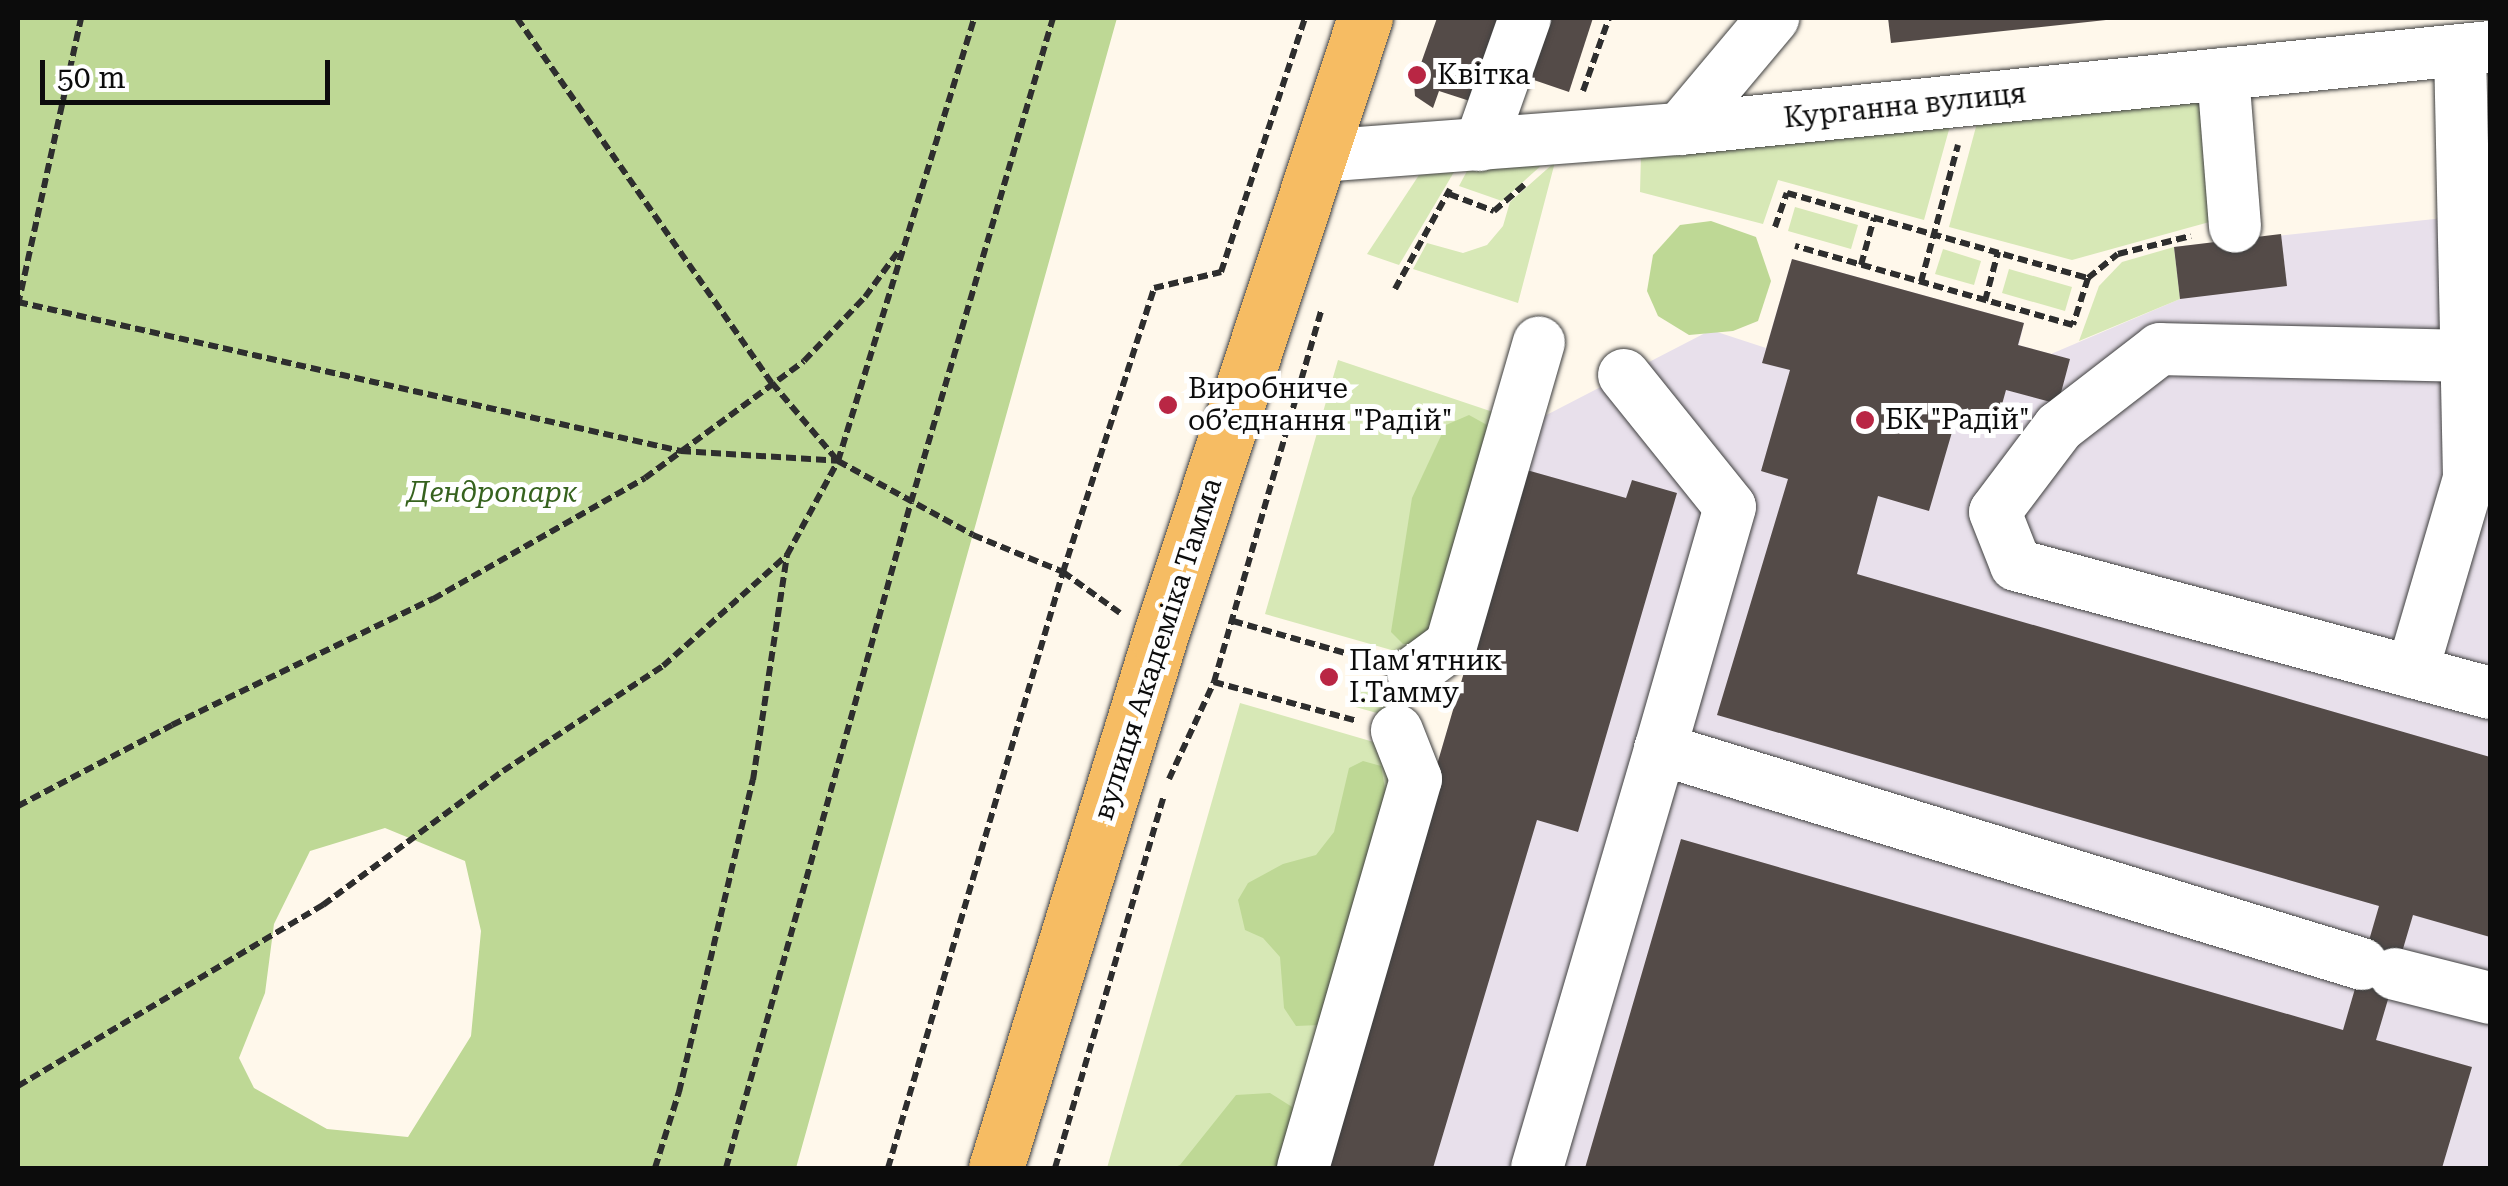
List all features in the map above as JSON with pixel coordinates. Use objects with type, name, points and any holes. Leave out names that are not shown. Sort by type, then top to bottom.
[{"type":"main road","name":"вулиця Академіка Тамма","points":[[996,1168],[1159,640],[1364,18]]},
{"type":"street","points":[[1467,164],[1525,18]]},
{"type":"street","points":[[1680,128],[1773,18]]},
{"type":"street","name":"Курганна вулиця","points":[[1319,156],[1467,164],[1680,128],[2475,48]]},
{"type":"street","points":[[2412,672],[2469,478],[2467,356],[2475,48]]},
{"type":"street","points":[[2223,74],[2235,227]]},
{"type":"street","points":[[1413,673],[1451,645],[1539,343]]},
{"type":"street","points":[[2467,356],[2160,349],[2059,428],[1995,512],[2016,565],[2490,693]]},
{"type":"street","points":[[1536,1168],[1730,506],[1624,375]]},
{"type":"street","points":[[1304,1168],[1416,779],[1397,731]]},
{"type":"street","points":[[1660,749],[2379,969],[2490,998]]},
{"type":"path","points":[[81,18],[18,303],[681,451],[838,461]]},
{"type":"path","points":[[518,18],[772,383],[838,461],[972,536],[1063,572],[1159,640]]},
{"type":"path","points":[[656,1168],[753,780],[787,556],[838,461],[974,18]]},
{"type":"path","points":[[726,1168],[911,502],[1053,18]]},
{"type":"path","points":[[888,1168],[1063,572],[1154,288],[1222,272],[1305,18]]},
{"type":"path","points":[[1576,111],[1609,18]]},
{"type":"path","points":[[1921,282],[1958,143]]},
{"type":"path","points":[[1395,289],[1467,164]]},
{"type":"path","points":[[1448,194],[1494,211],[1536,175]]},
{"type":"path","points":[[1775,228],[1787,193],[2088,278]]},
{"type":"path","points":[[1861,265],[1874,218]]},
{"type":"path","points":[[1795,246],[2074,326],[2088,278],[2118,254],[2235,227]]},
{"type":"path","points":[[18,806],[172,725],[433,599],[645,478],[804,361],[864,298],[905,242]]},
{"type":"path","points":[[1985,300],[1998,252]]},
{"type":"path","points":[[1055,1168],[1170,774],[1214,682],[1233,621],[1322,306]]},
{"type":"path","points":[[18,1086],[323,905],[503,771],[663,666],[787,556]]},
{"type":"path","points":[[1233,621],[1413,673]]},
{"type":"path","points":[[1214,682],[1397,731]]},
{"type":"shaded area","points":[[2490,213],[2490,1168],[1319,1168],[1465,670],[1529,424],[1711,330],[1766,348],[1792,259],[2024,323],[2019,345],[2051,354],[2180,299],[2174,247]]},
{"type":"green space","name":"Дендропарк","points":[[18,18],[1117,18],[796,1168],[18,1168]],"holes":[[[385,828],[465,861],[481,931],[471,1036],[408,1137],[327,1129],[254,1088],[239,1058],[265,993],[274,924],[310,851]]]},
{"type":"green space","points":[[2205,102],[2213,221],[2072,260],[1949,227],[1977,123]]},
{"type":"green space","points":[[1950,126],[1924,220],[1778,180],[1763,224],[1640,192],[1641,154]]},
{"type":"green space","points":[[1555,162],[1518,303],[1413,269],[1427,243],[1463,253],[1487,245],[1503,226],[1510,202]]},
{"type":"green space","points":[[1544,163],[1502,201],[1459,186],[1467,171]]},
{"type":"green space","points":[[1454,172],[1399,265],[1367,254],[1419,175]]},
{"type":"green space","points":[[1795,207],[1858,225],[1851,249],[1788,231]]},
{"type":"green space","points":[[1711,221],[1756,237],[1771,281],[1758,321],[1733,331],[1689,335],[1658,316],[1647,291],[1653,255],[1680,225]]},
{"type":"green space","points":[[2174,247],[2180,299],[2079,341],[2099,286],[2122,262]]},
{"type":"green space","points":[[1943,249],[1981,261],[1974,285],[1935,274]]},
{"type":"green space","points":[[2009,269],[2072,287],[2065,311],[2002,293]]},
{"type":"green space","points":[[1338,360],[1505,416],[1409,655],[1265,614]]},
{"type":"green space","points":[[1469,415],[1496,430],[1429,644],[1403,644],[1391,632],[1412,498],[1446,425]]},
{"type":"green space","points":[[1360,676],[1400,687],[1391,717],[1352,706]]},
{"type":"green space","points":[[1240,703],[1384,745],[1400,781],[1288,1168],[1107,1168]]},
{"type":"green space","points":[[1363,761],[1381,766],[1389,812],[1320,1025],[1296,1026],[1284,1008],[1280,957],[1263,938],[1245,930],[1238,900],[1248,883],[1283,864],[1316,855],[1334,832],[1349,768]]},
{"type":"green space","points":[[1270,1093],[1297,1110],[1295,1168],[1172,1168],[1180,1165],[1236,1095]]},
{"type":"building","points":[[1437,18],[1505,18],[1476,103],[1439,91],[1433,108],[1415,96],[1414,83]]},
{"type":"building","points":[[1544,18],[1593,18],[1569,92],[1525,77]]},
{"type":"building","points":[[1888,18],[2106,18],[2106,20],[1891,43]]},
{"type":"building","points":[[2281,234],[2287,286],[2180,299],[2174,247]]},
{"type":"building","points":[[1792,259],[2024,323],[2018,345],[2070,359],[2058,404],[2006,390],[1996,426],[1957,415],[1929,511],[1878,496],[1857,574],[2490,757],[2490,937],[2413,915],[2376,1040],[2472,1067],[2442,1168],[1585,1168],[1681,839],[2343,1030],[2379,906],[1717,715],[1788,479],[1761,471],[1790,370],[1762,363]]},
{"type":"building","points":[[1516,467],[1626,498],[1632,480],[1677,493],[1578,832],[1537,820],[1433,1168],[1319,1168],[1465,669],[1458,667]]},
{"type":"place","name":"Квітка","points":[[1417,75]]},
{"type":"place","name":"Виробниче об’єднання \"Радій\"","points":[[1168,405]]},
{"type":"place","name":"БК \"Радій\"","points":[[1865,420]]},
{"type":"place","name":"Пам'ятник І.Тамму","points":[[1329,677]]}]
